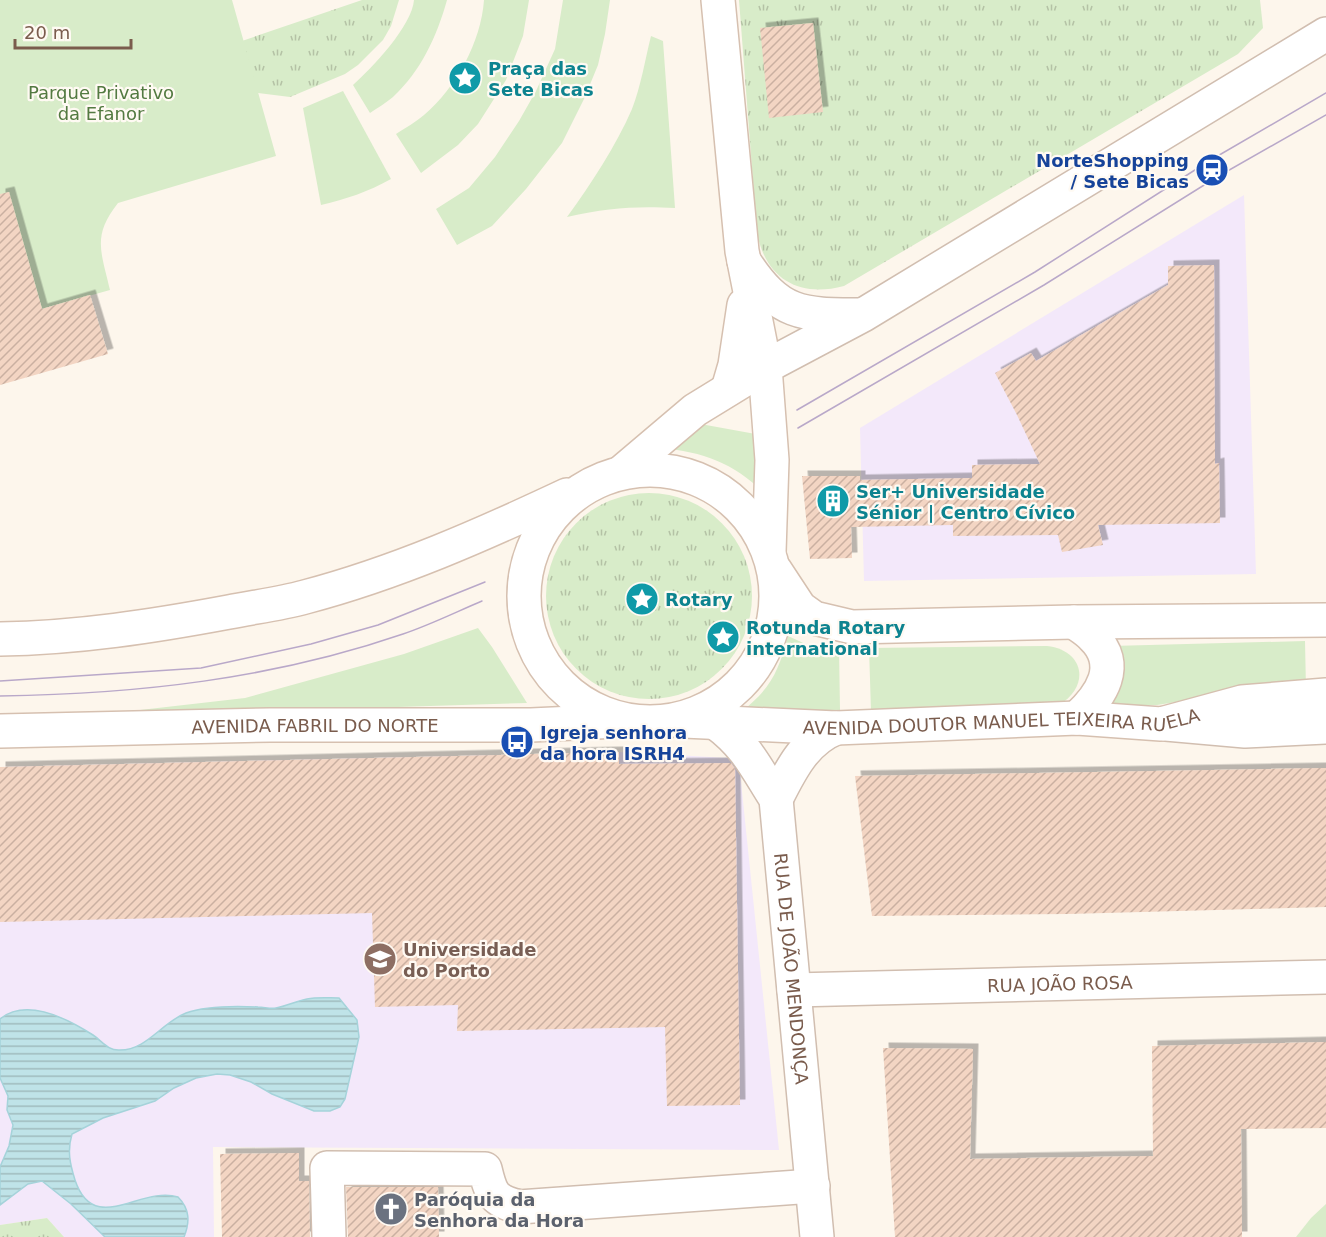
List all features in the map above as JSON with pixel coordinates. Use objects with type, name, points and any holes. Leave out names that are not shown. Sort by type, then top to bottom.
[{"type":"main road","points":[[587,485],[557,509],[535,542],[524,579],[525,618],[538,655],[561,686],[592,709],[629,721],[651,723],[674,720],[713,706],[745,679],[767,643],[776,602],[772,561],[772,459],[765,367],[744,261],[737,212],[718,0]]},
{"type":"main road","points":[[623,471],[695,410],[728,389],[863,315],[1326,34]]},
{"type":"main road","points":[[744,261],[766,290],[789,307],[809,314],[863,315]]},
{"type":"main road","points":[[728,389],[735,365],[742,321],[744,261]]},
{"type":"main road","points":[[0,639],[101,633],[304,598],[395,568],[490,531],[587,485],[623,471],[661,469],[698,478],[730,498],[755,526],[772,561],[800,608],[814,618],[836,624],[852,627],[1326,620]]},
{"type":"main road","points":[[1074,622],[1094,637],[1104,651],[1107,668],[1103,687],[1092,704],[1077,718]]},
{"type":"main road","name":"AVENIDA DOUTOR MANUEL TEIXEIRA RUELA","points":[[674,720],[836,728],[1077,718],[1161,724],[1242,702],[1326,695]]},
{"type":"main road","name":"AVENIDA FABRIL DO NORTE","points":[[0,731],[270,724],[531,725],[629,721]]},
{"type":"main road","name":"RUA DE JOÃO MENDONÇA","points":[[716,723],[734,737],[748,753],[776,799],[817,1237]]},
{"type":"main road","points":[[1161,724],[1245,731],[1326,727]]},
{"type":"main road","points":[[776,799],[791,770],[807,747],[817,738],[836,728]]},
{"type":"main road","name":"RUA JOÃO ROSA","points":[[794,990],[1326,977]]},
{"type":"main road","points":[[329,1237],[327,1168],[485,1168],[491,1192],[502,1202],[519,1207],[813,1186]]},
{"type":"shaded area","points":[[1244,195],[1256,574],[864,581],[860,428]]},
{"type":"shaded area","name":"Universidade do Porto","points":[[619,752],[729,758],[737,763],[740,772],[779,1150],[213,1147],[214,1237],[64,1237],[47,1218],[0,1225],[0,767]]},
{"type":"green space","name":"Parque Privativo da Efanor","points":[[0,0],[232,0],[276,156],[118,203],[105,225],[101,244],[110,290],[42,309],[22,240],[0,246]]},
{"type":"green space","points":[[362,0],[399,0],[391,26],[383,40],[358,65],[345,74],[290,97],[249,92],[236,43]]},
{"type":"green space","points":[[414,0],[447,0],[433,40],[412,76],[393,97],[370,113],[353,85],[399,34],[412,10]]},
{"type":"green space","points":[[484,0],[529,0],[523,36],[506,80],[478,124],[458,145],[421,173],[396,134],[414,123],[436,104],[456,78],[478,32]]},
{"type":"green space","points":[[563,0],[610,0],[598,65],[584,99],[562,143],[526,189],[492,226],[457,245],[436,209],[469,188],[495,157],[519,121],[555,49]]},
{"type":"green space","points":[[739,0],[1260,0],[1263,28],[1238,54],[844,286],[813,289],[799,287],[787,281],[768,262],[761,249],[757,233]]},
{"type":"green space","points":[[651,36],[663,41],[675,208],[621,208],[567,217],[626,123],[638,91]]},
{"type":"green space","points":[[343,91],[391,179],[357,195],[321,205],[303,108]]},
{"type":"green space","points":[[695,423],[761,435],[765,494],[742,474],[717,461],[691,453],[660,448]]},
{"type":"green space","points":[[639,493],[659,493],[689,500],[715,516],[729,530],[745,556],[752,596],[745,636],[729,662],[715,676],[689,692],[659,699],[639,699],[609,692],[583,676],[569,662],[553,636],[546,606],[546,586],[553,556],[569,530],[583,516],[609,500]]},
{"type":"green space","points":[[478,628],[527,703],[79,717],[245,698],[404,654]]},
{"type":"green space","points":[[788,636],[810,646],[839,648],[840,710],[738,714],[749,706],[771,681]]},
{"type":"green space","points":[[1305,641],[1306,689],[1214,696],[1157,705],[1108,706],[1111,646]]},
{"type":"green space","points":[[1047,646],[1069,654],[1079,670],[1076,688],[1059,705],[871,711],[869,648]]},
{"type":"green space","points":[[1326,1204],[1326,1237],[1296,1237],[1311,1218]]},
{"type":"green space","points":[[47,1218],[64,1237],[0,1237],[0,1225]]},
{"type":"water","points":[[311,998],[339,998],[357,1020],[359,1037],[345,1099],[340,1107],[330,1111],[314,1111],[272,1094],[251,1082],[230,1075],[217,1074],[196,1078],[174,1088],[155,1101],[103,1118],[72,1134],[69,1152],[75,1180],[83,1197],[94,1205],[106,1207],[149,1197],[164,1195],[178,1197],[185,1206],[188,1216],[184,1237],[105,1237],[71,1204],[42,1181],[28,1184],[0,1205],[0,1167],[9,1146],[13,1125],[7,1110],[8,1096],[0,1078],[0,1019],[22,1010],[47,1013],[72,1023],[109,1047],[120,1050],[138,1046],[177,1017],[194,1011],[231,1007],[274,1008]]},
{"type":"building","points":[[813,23],[823,112],[769,118],[760,28]]},
{"type":"building","points":[[9,192],[42,309],[90,295],[108,354],[0,385],[0,194]]},
{"type":"building","points":[[1214,265],[1215,464],[1219,463],[1220,523],[1098,525],[1103,545],[1062,552],[1058,535],[953,536],[953,525],[851,527],[852,558],[810,559],[802,476],[860,476],[860,480],[972,478],[972,465],[1040,464],[995,373],[1031,353],[1036,361],[1168,285],[1168,266]]},
{"type":"building","points":[[619,752],[619,764],[731,763],[735,769],[740,1105],[667,1106],[665,1027],[457,1031],[458,1005],[375,1007],[372,913],[0,922],[0,767]]},
{"type":"building","points":[[1326,768],[1326,907],[1068,914],[872,916],[855,776]]},
{"type":"building","points":[[1326,1042],[1326,1128],[1241,1129],[1242,1237],[895,1237],[883,1048],[973,1049],[970,1159],[1153,1156],[1152,1046]]},
{"type":"building","points":[[299,1153],[299,1181],[309,1181],[310,1237],[222,1237],[220,1154]]},
{"type":"building","name":"Paróquia da Senhora da Hora","points":[[346,1187],[438,1187],[439,1237],[348,1237]]},
{"type":"tram line","points":[[797,410],[1035,272],[1209,161],[1326,93]]},
{"type":"tram line","points":[[798,428],[1044,285],[1217,177],[1326,115]]},
{"type":"tram line","points":[[0,681],[201,668],[311,644],[378,625],[485,582]]},
{"type":"tram line","points":[[0,696],[102,692],[254,673],[354,650],[433,623],[482,601]]},
{"type":"place","name":"Praça das Sete Bicas","points":[[465,78]]},
{"type":"place","name":"NorteShopping / Sete Bicas","points":[[1212,170]]},
{"type":"place","name":"Ser+ Universidade Sénior | Centro Cívico","points":[[833,501]]},
{"type":"place","name":"Rotary","points":[[642,599]]},
{"type":"place","name":"Rotunda Rotary international","points":[[723,637]]},
{"type":"place","name":"Igreja senhora da hora ISRH4","points":[[517,742]]},
{"type":"place","name":"Universidade do Porto","points":[[380,959]]},
{"type":"place","name":"Paróquia da Senhora da Hora","points":[[391,1209]]}]
